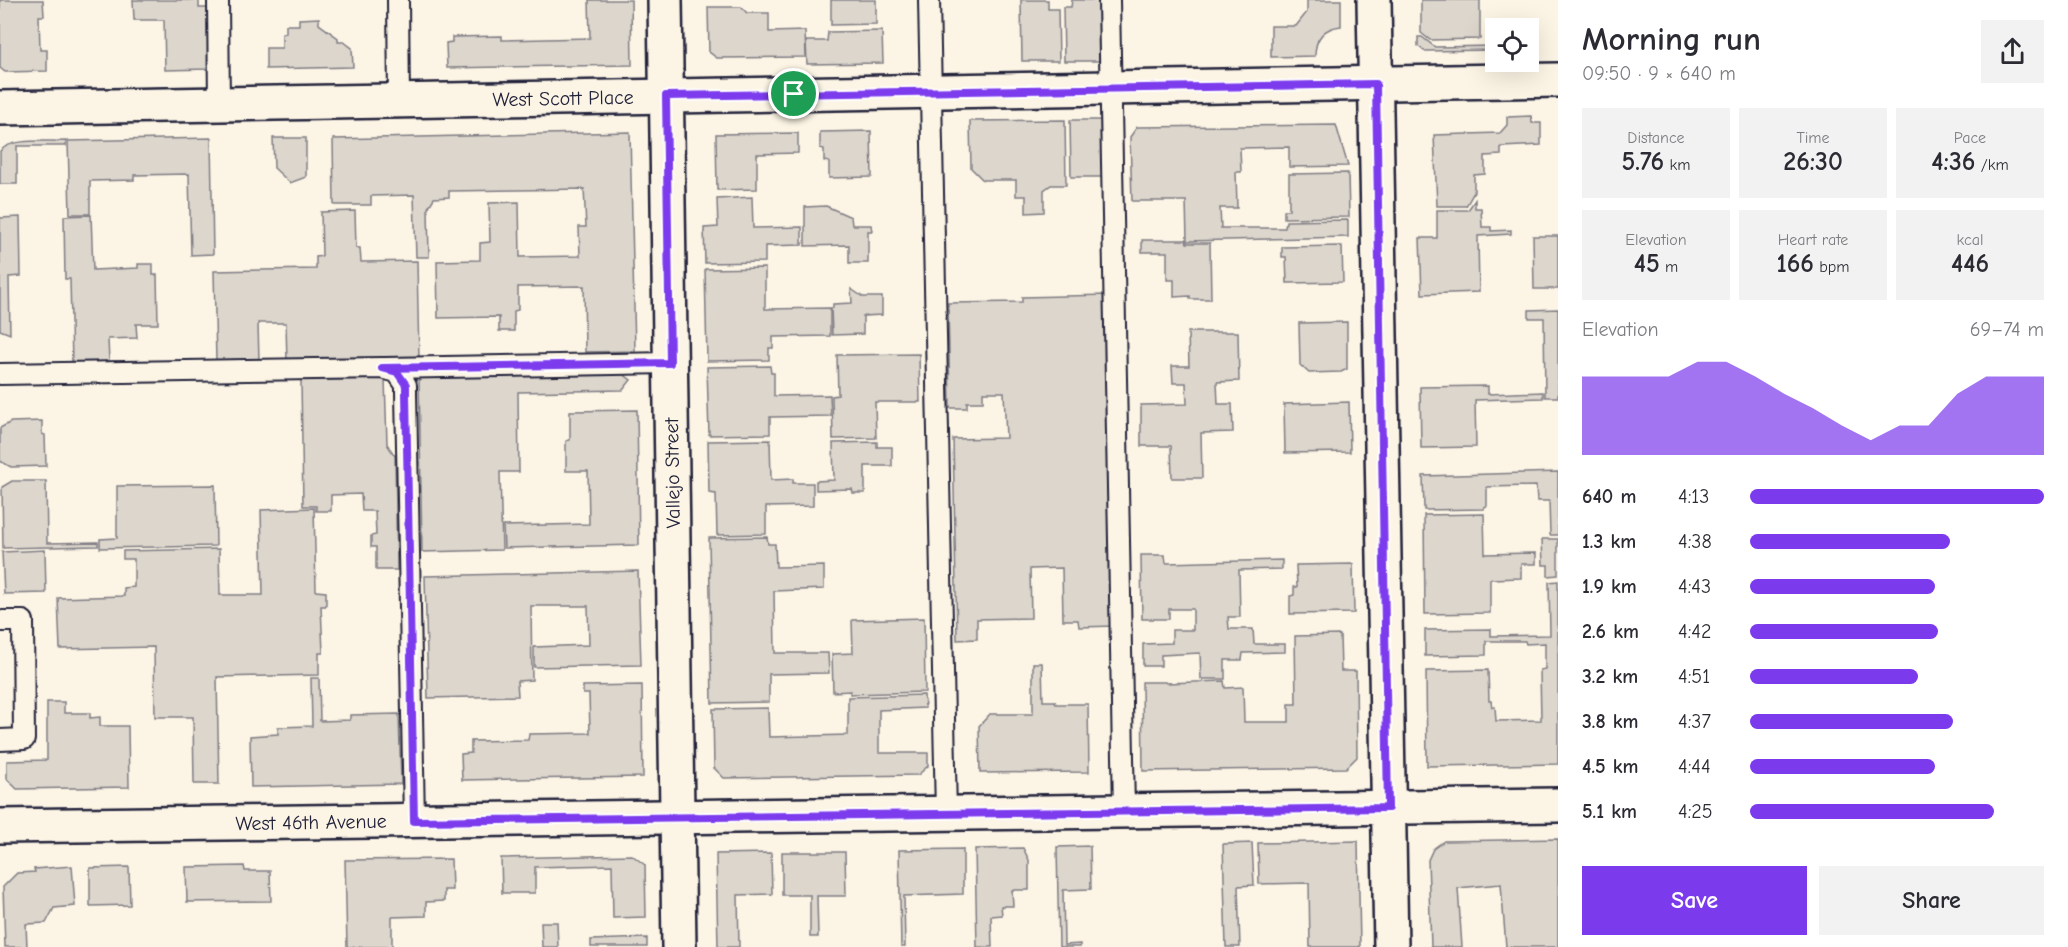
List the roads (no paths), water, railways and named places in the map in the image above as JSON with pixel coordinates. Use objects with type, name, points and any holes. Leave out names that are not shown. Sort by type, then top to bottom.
[{"type":"street","name":"Vallejo Street","points":[[665,0],[679,947]]},
{"type":"street","points":[[1374,0],[1391,947]]},
{"type":"street","name":"West Scott Place","points":[[0,108],[1558,80]]},
{"type":"street","name":"West 46th Avenue","points":[[0,826],[1558,805]]},
{"type":"lane","points":[[218,0],[219,104]]},
{"type":"lane","points":[[398,0],[399,101]]},
{"type":"lane","points":[[929,0],[946,814]]},
{"type":"lane","points":[[1109,0],[1124,811]]},
{"type":"lane","points":[[0,374],[670,363]]},
{"type":"lane","points":[[406,393],[410,377],[415,372],[429,367]]},
{"type":"lane","points":[[382,368],[397,372],[406,385],[414,821]]},
{"type":"lane","points":[[0,621],[23,621],[24,740],[0,740]]}]
